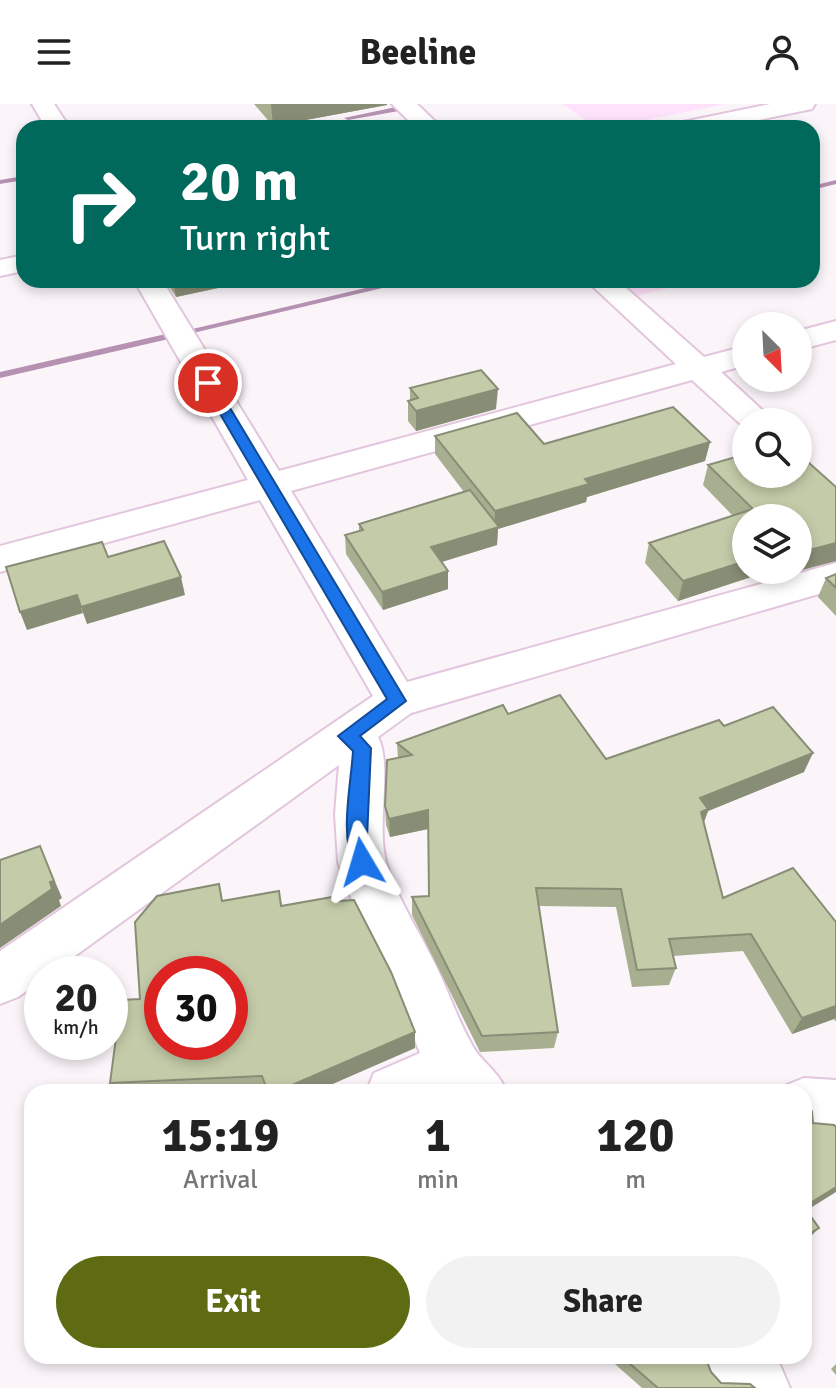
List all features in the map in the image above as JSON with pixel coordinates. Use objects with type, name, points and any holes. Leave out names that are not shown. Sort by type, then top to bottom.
[{"type":"main road","points":[[403,104],[421,120]]},
{"type":"main road","points":[[725,120],[804,104]]},
{"type":"main road","points":[[153,288],[397,701]]},
{"type":"main road","points":[[609,288],[742,408]]},
{"type":"main road","points":[[812,337],[836,330]]},
{"type":"main road","points":[[0,559],[732,359]]},
{"type":"main road","points":[[0,980],[397,701],[836,576]]},
{"type":"main road","points":[[347,736],[362,748],[358,838],[362,862],[383,917],[466,1079],[438,1084]]},
{"type":"main road","points":[[812,1106],[836,1108]]},
{"type":"main road","points":[[735,1364],[757,1388]]},
{"type":"shaded area","points":[[563,104],[726,104],[646,120],[585,120]]},
{"type":"shaded area","points":[[622,288],[669,288],[632,297]]},
{"type":"building","points":[[481,370],[498,389],[416,411],[408,401],[418,398],[410,388]]},
{"type":"building","points":[[673,407],[710,442],[585,479],[589,484],[495,511],[435,436],[517,413],[544,444]]},
{"type":"building","points":[[732,458],[732,488],[812,488],[812,466],[836,487],[836,543],[812,549],[812,504],[748,504],[708,465]]},
{"type":"building","points":[[470,490],[499,527],[431,547],[448,571],[382,592],[345,535],[363,530],[359,524]]},
{"type":"building","points":[[732,516],[732,565],[683,581],[649,543]]},
{"type":"building","points":[[164,541],[181,577],[81,607],[77,595],[20,612],[6,567],[102,542],[108,557]]},
{"type":"building","points":[[836,574],[836,588],[826,578]]},
{"type":"building","points":[[560,695],[606,759],[719,720],[724,726],[773,707],[813,753],[700,798],[708,809],[701,812],[723,898],[793,868],[836,922],[836,1006],[802,1018],[751,934],[669,939],[676,968],[637,970],[621,889],[536,888],[558,1032],[482,1036],[412,897],[429,896],[428,810],[389,819],[385,806],[387,760],[412,755],[397,743],[503,705],[508,714]]},
{"type":"building","points":[[40,846],[54,881],[50,882],[52,889],[0,925],[0,860]]},
{"type":"building","points":[[219,884],[222,901],[279,891],[281,906],[338,896],[339,901],[354,900],[391,972],[415,1032],[295,1084],[265,1084],[262,1076],[110,1083],[113,1060],[128,1060],[128,1000],[140,999],[135,922],[157,896]]},
{"type":"building","points":[[812,1112],[813,1123],[836,1127],[836,1187],[812,1202]]},
{"type":"building","points":[[812,1218],[819,1228],[812,1232]]},
{"type":"building","points":[[630,1364],[708,1364],[721,1383],[750,1384],[755,1388],[658,1388]]},
{"type":"waterway","points":[[348,118],[396,109]]},
{"type":"waterway","points":[[0,182],[16,179]]},
{"type":"waterway","points":[[820,186],[836,182]]},
{"type":"waterway","points":[[189,331],[376,288]]},
{"type":"waterway","points":[[0,375],[170,336]]},
{"type":"route","points":[[208,383],[397,701],[347,736],[362,748],[358,838],[362,862]]}]
